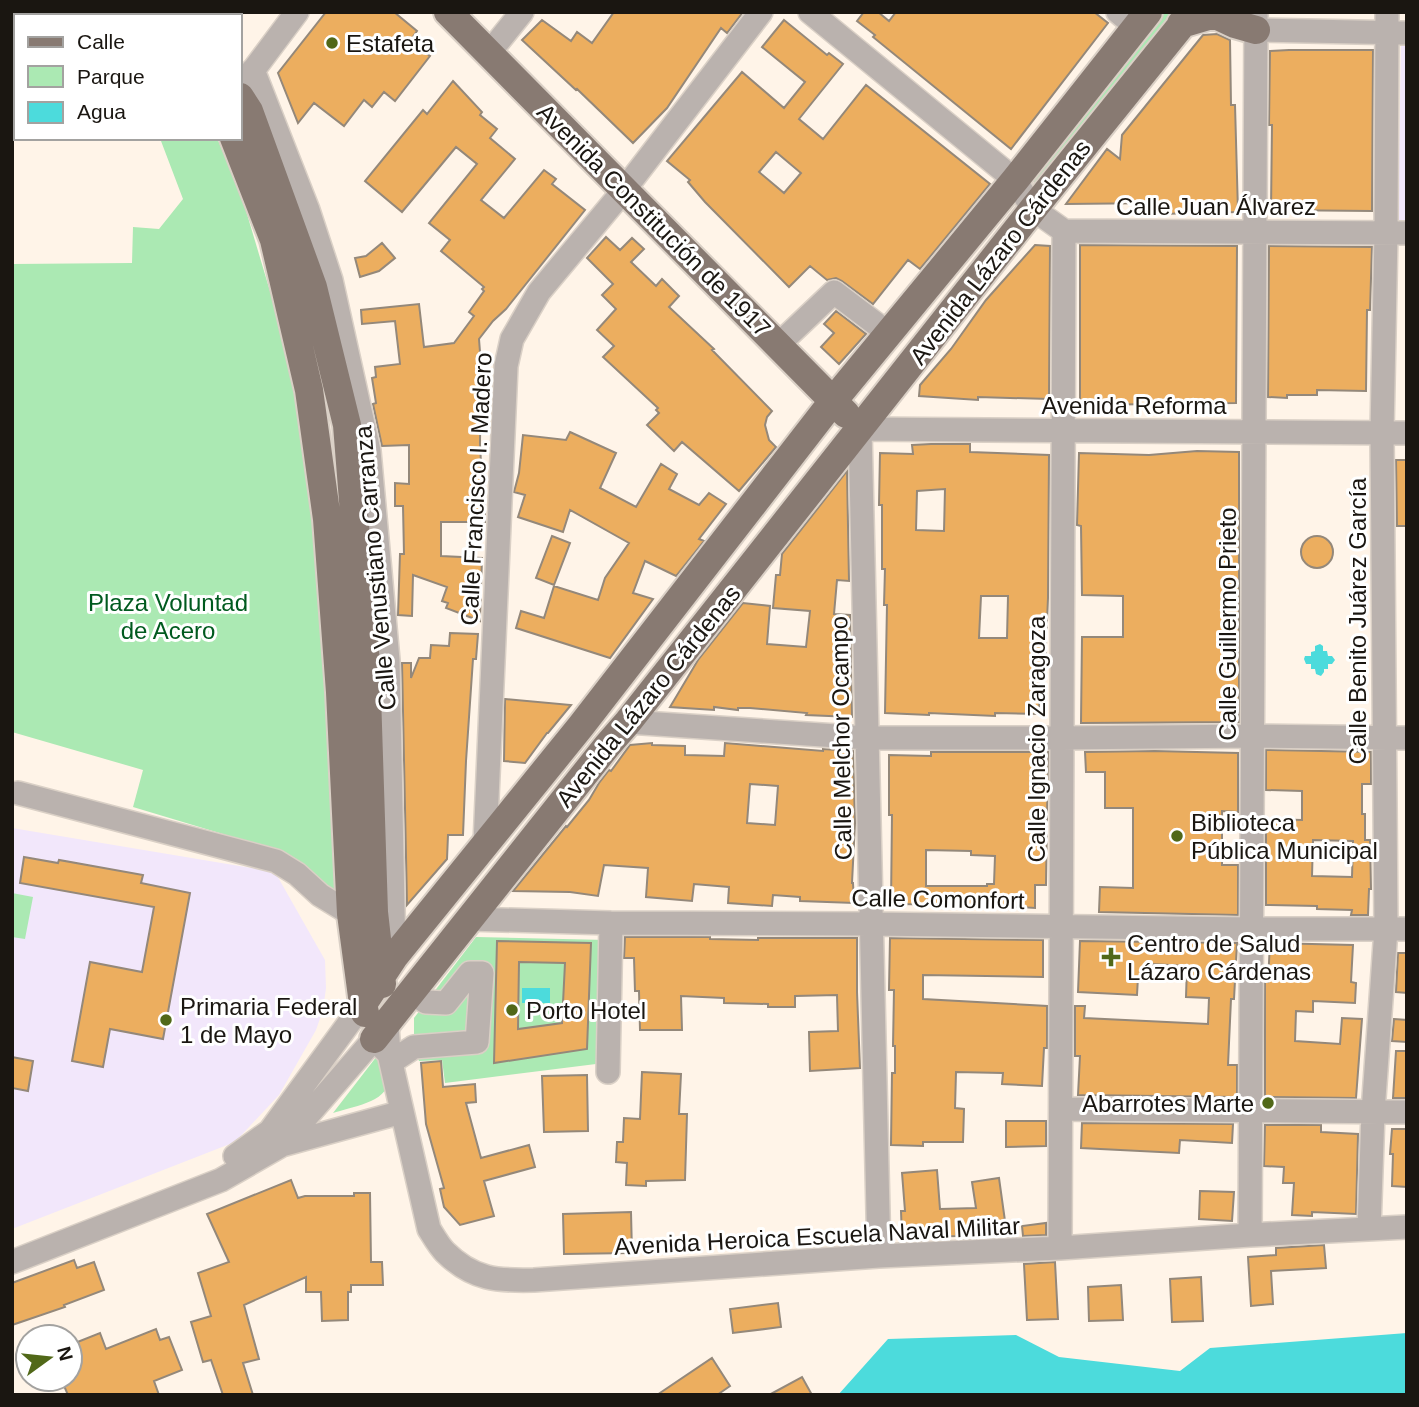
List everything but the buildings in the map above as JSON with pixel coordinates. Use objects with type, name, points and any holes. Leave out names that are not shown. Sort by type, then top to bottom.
[{"type":"main road","name":"Avenida Constitución de 1917","points":[[448,12],[860,429]]},
{"type":"main road","points":[[1187,18],[1218,16],[1235,24],[1256,21]]},
{"type":"main road","name":"Avenida Lázaro Cárdenas","points":[[363,1004],[388,967],[581,726],[833,401],[1015,180],[1134,17]]},
{"type":"main road","name":"Avenida Lázaro Cárdenas","points":[[385,1045],[410,992],[1187,18]]},
{"type":"main road","points":[[242,100],[313,287],[346,425],[366,664],[363,1004],[385,1045]]},
{"type":"main road","points":[[235,140],[274,240],[309,390],[328,532],[340,692],[362,913],[388,967],[385,1045]]},
{"type":"main road","points":[[581,726],[607,746]]},
{"type":"street","name":"Calle Venustiano Carranza","points":[[297,12],[246,79],[308,210],[331,280],[369,451],[388,660],[388,967]]},
{"type":"street","points":[[489,53],[522,12]]},
{"type":"street","name":"Calle Francisco I. Madero","points":[[485,844],[506,366],[512,338],[539,292],[624,190],[761,12]]},
{"type":"street","points":[[810,12],[1015,180],[1033,209],[1064,231]]},
{"type":"street","points":[[1256,21],[1394,26]]},
{"type":"street","name":"Calle Guillermo Prieto","points":[[1250,1235],[1256,21]]},
{"type":"street","name":"Calle Benito Juárez García","points":[[1369,1229],[1373,1112],[1396,929],[1396,738],[1382,433],[1397,233],[1394,26]]},
{"type":"street","name":"Calle Juan Álvarez","points":[[1064,231],[1397,233]]},
{"type":"street","name":"Calle Ignacio Zaragoza","points":[[1060,1248],[1064,231]]},
{"type":"street","points":[[778,345],[834,292],[888,333]]},
{"type":"street","name":"Avenida Reforma","points":[[860,429],[1407,433]]},
{"type":"street","name":"Calle Melchor Ocampo","points":[[860,429],[879,1256]]},
{"type":"street","points":[[628,722],[867,738],[1396,738]]},
{"type":"street","points":[[18,793],[276,861],[297,874],[320,895],[362,913]]},
{"type":"street","name":"Calle Comonfort","points":[[469,919],[611,923],[1396,929]]},
{"type":"street","points":[[608,1072],[611,923]]},
{"type":"street","points":[[385,1045],[414,1047],[477,1042],[482,973],[470,973],[446,1003],[426,1002],[410,992]]},
{"type":"street","name":"Avenida Lázaro Cárdenas","points":[[12,1248],[201,1175],[242,1153],[270,1131],[363,1004]]},
{"type":"street","name":"Avenida Lázaro Cárdenas","points":[[12,1262],[221,1180],[282,1145],[385,1045]]},
{"type":"street","name":"Avenida Heroica Escuela Naval Militar","points":[[385,1045],[429,1229],[445,1252],[474,1274],[506,1280],[1407,1227]]},
{"type":"street","points":[[1060,1109],[1407,1112]]},
{"type":"street","points":[[282,1145],[402,1112]]},
{"type":"shaded area","points":[[1401,42],[1407,42],[1407,220],[1398,220]]},
{"type":"shaded area","name":"Primaria Federal 1 de Mayo","points":[[12,828],[275,872],[325,960],[326,988],[323,1010],[316,1030],[279,1095],[235,1142],[12,1229]]},
{"type":"green space","points":[[1162,12],[1175,12],[1039,182],[1033,182],[1033,173]]},
{"type":"green space","name":"Plaza Voluntad de Acero","points":[[218,140],[241,194],[281,328],[313,484],[342,898],[286,853],[133,807],[143,770],[12,732],[12,264],[132,263],[133,227],[159,229],[183,199],[161,141]]},
{"type":"green space","points":[[12,893],[33,897],[25,939],[12,937]]},
{"type":"green space","name":"Porto Hotel","points":[[476,937],[607,940],[604,1063],[445,1083],[442,1060],[419,1061],[414,1047],[414,1018]]},
{"type":"green space","points":[[377,1056],[381,1056],[388,1079],[383,1093],[368,1102],[333,1113]]},
{"type":"water","points":[[1320,644],[1323,651],[1327,651],[1328,656],[1335,660],[1328,664],[1328,669],[1324,669],[1321,676],[1316,674],[1315,669],[1311,669],[1311,664],[1306,664],[1304,659],[1305,656],[1311,656],[1315,646]]},
{"type":"water","points":[[522,988],[550,988],[550,1003],[522,1003]]},
{"type":"water","points":[[1407,1333],[1407,1395],[838,1395],[888,1339],[1016,1335],[1059,1357],[1180,1371],[1210,1348]]},
{"type":"place","name":"Estafeta","points":[[332,43]]},
{"type":"place","name":"Biblioteca Pública Municipal","points":[[1177,836]]},
{"type":"place","name":"Centro de Salud Lázaro Cárdenas","points":[[1111,957]]},
{"type":"place","name":"Porto Hotel","points":[[512,1010]]},
{"type":"place","name":"Primaria Federal 1 de Mayo","points":[[166,1020]]},
{"type":"place","name":"Abarrotes Marte","points":[[1268,1103]]}]
